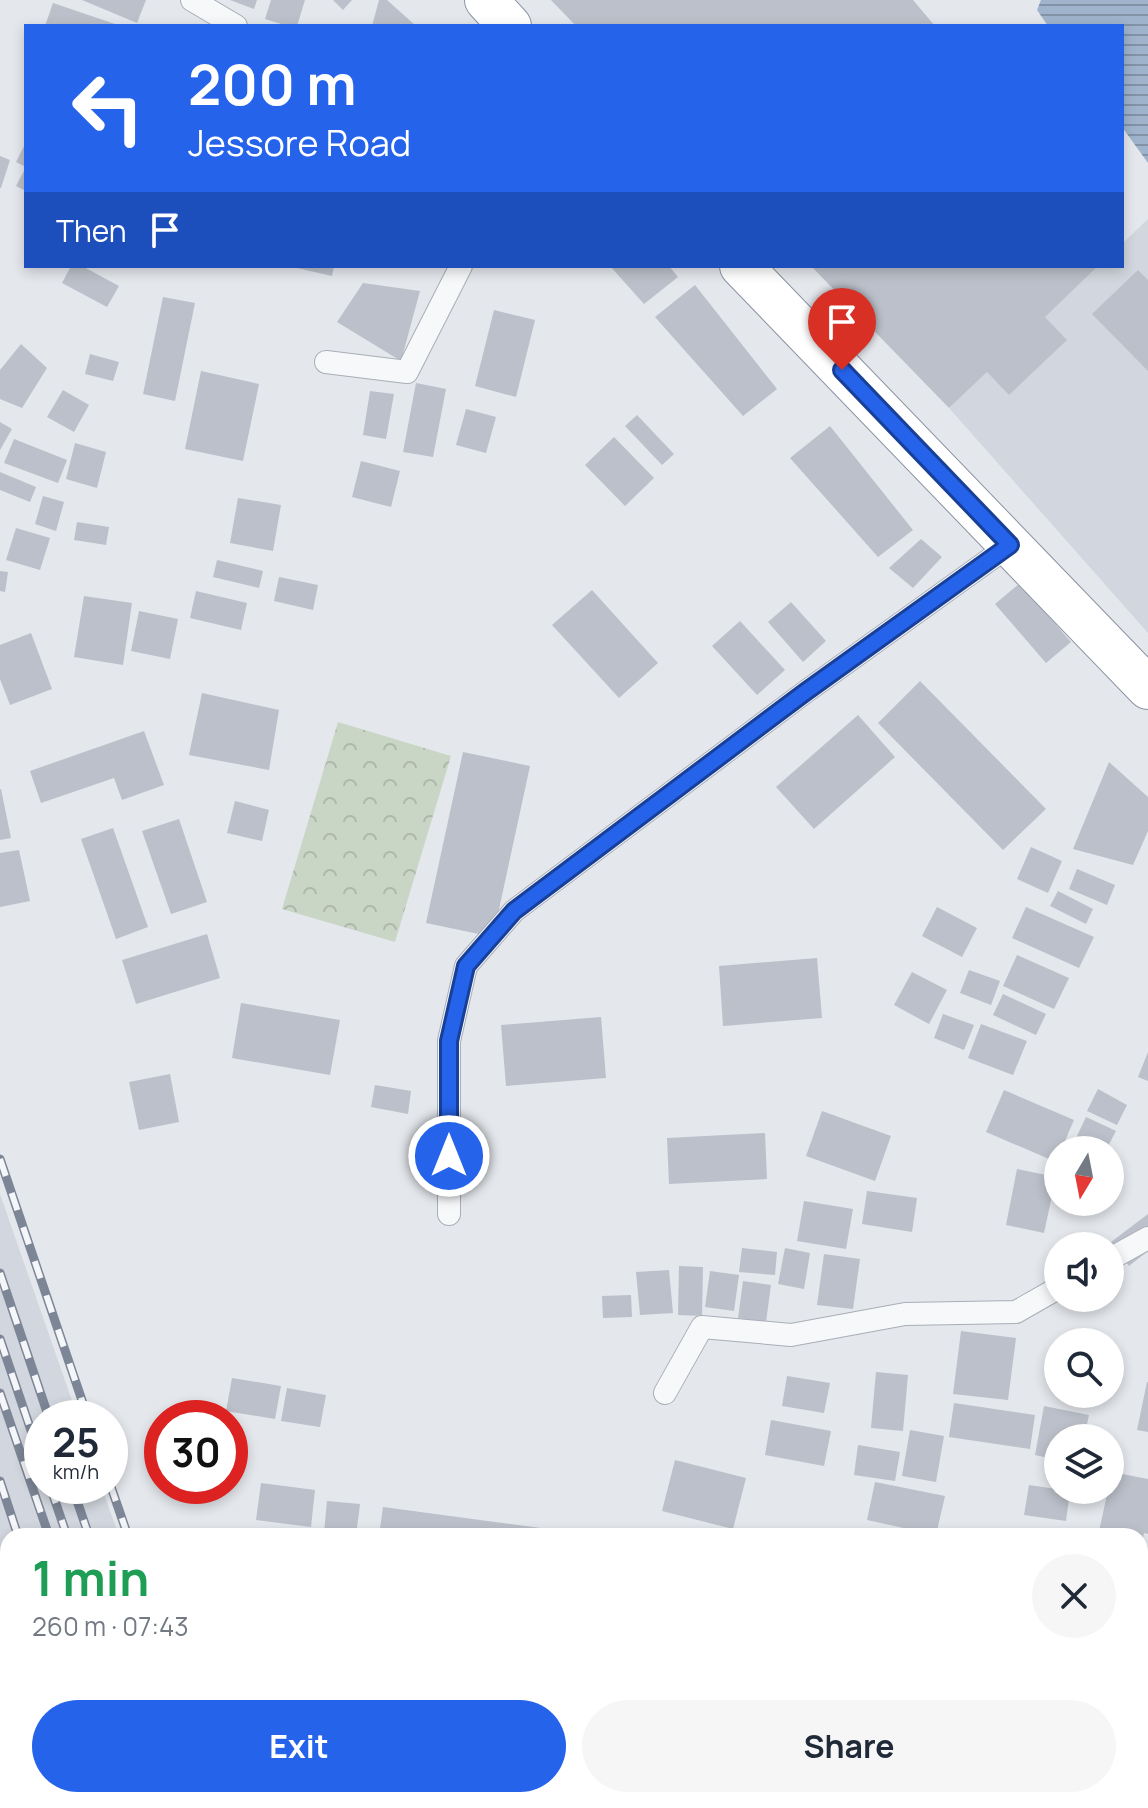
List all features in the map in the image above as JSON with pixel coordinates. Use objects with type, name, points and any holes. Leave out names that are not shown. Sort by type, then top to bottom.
[{"type":"highway","points":[[486,0],[508,24]]},
{"type":"highway","points":[[743,268],[1148,688]]},
{"type":"street","points":[[192,0],[233,24]]},
{"type":"street","points":[[326,362],[407,372],[460,268]]},
{"type":"street","points":[[449,1214],[449,1041],[466,966],[514,911],[804,693],[1010,545]]},
{"type":"street","points":[[1124,1251],[1148,1238]]},
{"type":"street","points":[[665,1393],[702,1327],[791,1335],[905,1314],[1016,1312],[1044,1296]]},
{"type":"shaded area","points":[[1148,219],[1148,633],[949,408],[1096,268],[1124,268],[1124,242]]},
{"type":"shaded area","points":[[0,1194],[72,1400],[24,1400],[24,1504],[107,1504],[116,1528],[0,1528]]},
{"type":"green space","points":[[338,722],[451,756],[395,942],[282,909]]},
{"type":"water","points":[[1041,0],[1148,0],[1148,163],[1124,130],[1124,24],[1047,24],[1037,10]]},
{"type":"building","points":[[82,0],[146,0],[137,23]]},
{"type":"building","points":[[230,0],[257,0],[254,9]]},
{"type":"building","points":[[271,0],[305,0],[298,24],[281,24],[265,19]]},
{"type":"building","points":[[333,0],[352,0],[343,10]]},
{"type":"building","points":[[379,0],[387,0],[414,24],[373,24]]},
{"type":"building","points":[[551,0],[913,0],[933,24],[574,24]]},
{"type":"building","points":[[53,3],[115,24],[46,24]]},
{"type":"building","points":[[24,146],[24,166],[16,162]]},
{"type":"building","points":[[0,156],[10,160],[1,188],[0,188]]},
{"type":"building","points":[[24,171],[24,190],[16,186]]},
{"type":"building","points":[[70,268],[86,268],[119,286],[107,307],[62,283]]},
{"type":"building","points":[[297,268],[334,268],[332,276]]},
{"type":"building","points":[[612,268],[671,268],[678,277],[644,304]]},
{"type":"building","points":[[813,268],[1096,268],[1045,317],[1067,340],[1009,395],[987,372],[949,408]]},
{"type":"building","points":[[1138,270],[1148,280],[1148,371],[1092,314]]},
{"type":"building","points":[[363,283],[420,291],[401,361],[337,322]]},
{"type":"building","points":[[695,285],[777,389],[743,416],[655,317]]},
{"type":"building","points":[[163,297],[195,303],[175,401],[143,394]]},
{"type":"building","points":[[494,310],[535,320],[516,397],[475,386]]},
{"type":"building","points":[[21,344],[47,368],[22,408],[0,399],[0,370]]},
{"type":"building","points":[[90,354],[119,362],[113,381],[85,374]]},
{"type":"building","points":[[201,371],[259,384],[243,461],[185,449]]},
{"type":"building","points":[[416,383],[446,389],[433,457],[403,452]]},
{"type":"building","points":[[63,390],[89,405],[74,432],[47,417]]},
{"type":"building","points":[[370,391],[394,394],[386,439],[363,435]]},
{"type":"building","points":[[466,409],[496,417],[486,453],[456,445]]},
{"type":"building","points":[[637,415],[674,454],[662,465],[625,426]]},
{"type":"building","points":[[0,422],[12,429],[0,450]]},
{"type":"building","points":[[830,426],[913,530],[878,557],[790,458]]},
{"type":"building","points":[[614,437],[654,478],[625,506],[585,465]]},
{"type":"building","points":[[14,439],[67,460],[58,483],[4,463]]},
{"type":"building","points":[[75,443],[106,452],[97,488],[66,479]]},
{"type":"building","points":[[361,461],[400,471],[391,507],[352,497]]},
{"type":"building","points":[[0,472],[36,487],[30,502],[0,490]]},
{"type":"building","points":[[43,496],[64,502],[56,531],[35,524]]},
{"type":"building","points":[[238,498],[281,505],[273,551],[230,543]]},
{"type":"building","points":[[77,522],[109,527],[106,545],[74,540]]},
{"type":"building","points":[[16,528],[50,538],[40,570],[6,560]]},
{"type":"building","points":[[921,539],[942,557],[913,588],[889,568]]},
{"type":"building","points":[[217,560],[263,571],[259,588],[213,577]]},
{"type":"building","points":[[0,571],[8,572],[5,592],[0,591]]},
{"type":"building","points":[[279,577],[318,585],[313,610],[274,601]]},
{"type":"building","points":[[1020,583],[1071,642],[1046,663],[995,604]]},
{"type":"building","points":[[592,590],[658,663],[619,698],[552,625]]},
{"type":"building","points":[[196,591],[247,603],[241,630],[190,618]]},
{"type":"building","points":[[84,596],[132,603],[123,665],[74,657]]},
{"type":"building","points":[[791,602],[826,641],[803,662],[768,622]]},
{"type":"building","points":[[139,611],[178,619],[170,659],[131,651]]},
{"type":"building","points":[[740,621],[785,670],[757,695],[712,646]]},
{"type":"building","points":[[31,633],[52,689],[10,705],[0,679],[0,645]]},
{"type":"building","points":[[920,681],[1046,809],[1003,850],[878,723]]},
{"type":"building","points":[[202,693],[279,710],[269,770],[189,755]]},
{"type":"building","points":[[858,715],[895,757],[814,829],[776,787]]},
{"type":"building","points":[[144,731],[164,785],[122,800],[114,778],[41,803],[30,771]]},
{"type":"building","points":[[463,752],[530,766],[493,937],[426,923]]},
{"type":"building","points":[[1109,762],[1148,797],[1148,831],[1133,865],[1073,849]]},
{"type":"building","points":[[0,789],[11,838],[0,840]]},
{"type":"building","points":[[235,801],[269,810],[262,841],[227,833]]},
{"type":"building","points":[[179,819],[207,902],[171,914],[142,831]]},
{"type":"building","points":[[113,828],[148,927],[116,939],[81,839]]},
{"type":"building","points":[[1031,847],[1062,861],[1048,893],[1017,879]]},
{"type":"building","points":[[19,850],[30,901],[0,907],[0,853]]},
{"type":"building","points":[[1077,869],[1115,885],[1107,905],[1069,889]]},
{"type":"building","points":[[1058,891],[1093,909],[1086,924],[1050,906]]},
{"type":"building","points":[[937,907],[977,928],[962,957],[922,936]]},
{"type":"building","points":[[1026,907],[1094,937],[1079,968],[1012,938]]},
{"type":"building","points":[[207,934],[220,978],[136,1004],[122,960]]},
{"type":"building","points":[[1017,955],[1069,978],[1054,1009],[1003,986]]},
{"type":"building","points":[[817,958],[822,1018],[723,1026],[719,966]]},
{"type":"building","points":[[969,970],[1000,981],[991,1005],[960,993]]},
{"type":"building","points":[[912,972],[947,990],[929,1024],[894,1005]]},
{"type":"building","points":[[1003,994],[1046,1014],[1036,1035],[993,1015]]},
{"type":"building","points":[[241,1003],[340,1020],[330,1075],[232,1058]]},
{"type":"building","points":[[943,1014],[974,1025],[964,1050],[934,1038]]},
{"type":"building","points":[[601,1017],[606,1078],[506,1086],[501,1025]]},
{"type":"building","points":[[981,1024],[1027,1041],[1013,1075],[968,1058]]},
{"type":"building","points":[[1148,1052],[1148,1081],[1138,1077]]},
{"type":"building","points":[[170,1074],[179,1122],[139,1130],[129,1082]]},
{"type":"building","points":[[375,1085],[411,1091],[408,1114],[371,1107]]},
{"type":"building","points":[[1098,1089],[1127,1105],[1117,1125],[1087,1111]]},
{"type":"building","points":[[1004,1090],[1074,1120],[1067,1136],[1044,1136],[1044,1157],[986,1132]]},
{"type":"building","points":[[822,1111],[891,1136],[875,1181],[806,1156]]},
{"type":"building","points":[[1086,1117],[1116,1131],[1113,1136],[1077,1136]]},
{"type":"building","points":[[765,1133],[767,1179],[669,1184],[667,1138]]},
{"type":"building","points":[[1017,1169],[1044,1175],[1044,1216],[1048,1216],[1044,1233],[1006,1225]]},
{"type":"building","points":[[867,1191],[917,1198],[912,1232],[862,1224]]},
{"type":"building","points":[[804,1201],[853,1209],[846,1249],[797,1241]]},
{"type":"building","points":[[1148,1214],[1148,1251],[1129,1266],[1124,1259],[1124,1232]]},
{"type":"building","points":[[742,1248],[777,1252],[775,1275],[739,1272]]},
{"type":"building","points":[[785,1248],[810,1253],[804,1289],[778,1284]]},
{"type":"building","points":[[824,1254],[860,1259],[853,1309],[817,1305]]},
{"type":"building","points":[[679,1266],[703,1267],[702,1316],[678,1315]]},
{"type":"building","points":[[669,1270],[673,1313],[640,1315],[636,1272]]},
{"type":"building","points":[[710,1271],[739,1275],[734,1311],[705,1307]]},
{"type":"building","points":[[743,1281],[771,1285],[766,1322],[738,1318]]},
{"type":"building","points":[[631,1295],[632,1317],[603,1318],[602,1296]]},
{"type":"building","points":[[961,1331],[1016,1338],[1008,1400],[953,1394]]},
{"type":"building","points":[[876,1372],[908,1375],[903,1431],[871,1428]]},
{"type":"building","points":[[787,1376],[830,1383],[824,1413],[782,1406]]},
{"type":"building","points":[[232,1378],[281,1386],[275,1419],[248,1415],[248,1400],[228,1400]]},
{"type":"building","points":[[1148,1382],[1148,1432],[1137,1430]]},
{"type":"building","points":[[287,1388],[326,1395],[320,1427],[281,1421]]},
{"type":"building","points":[[954,1403],[1035,1415],[1030,1449],[949,1437]]},
{"type":"building","points":[[1044,1406],[1089,1415],[1087,1424],[1044,1424],[1044,1457],[1035,1455]]},
{"type":"building","points":[[771,1420],[831,1431],[824,1466],[765,1455]]},
{"type":"building","points":[[910,1430],[944,1436],[936,1482],[902,1476]]},
{"type":"building","points":[[858,1445],[900,1452],[895,1481],[854,1475]]},
{"type":"building","points":[[675,1460],[746,1478],[733,1528],[662,1511]]},
{"type":"building","points":[[1124,1474],[1148,1479],[1148,1528],[1100,1528],[1105,1504],[1124,1504]]},
{"type":"building","points":[[875,1482],[945,1496],[938,1528],[904,1528],[867,1520]]},
{"type":"building","points":[[261,1483],[315,1490],[311,1527],[256,1520]]},
{"type":"building","points":[[1029,1485],[1044,1487],[1044,1504],[1068,1504],[1066,1521],[1024,1515]]},
{"type":"building","points":[[327,1501],[360,1504],[357,1528],[324,1528]]},
{"type":"building","points":[[383,1507],[541,1528],[380,1528]]},
{"type":"railway","points":[[0,1159],[82,1400]]},
{"type":"railway","points":[[0,1273],[43,1400]]},
{"type":"railway","points":[[0,1339],[24,1410]]},
{"type":"railway","points":[[0,1393],[46,1528]]},
{"type":"railway","points":[[0,1481],[15,1528]]},
{"type":"railway","points":[[56,1504],[64,1528]]},
{"type":"railway","points":[[78,1504],[86,1528]]},
{"type":"railway","points":[[117,1504],[125,1528]]},
{"type":"route","points":[[449,1156],[449,1041],[466,966],[514,911],[804,693],[1010,545],[842,370]]}]
